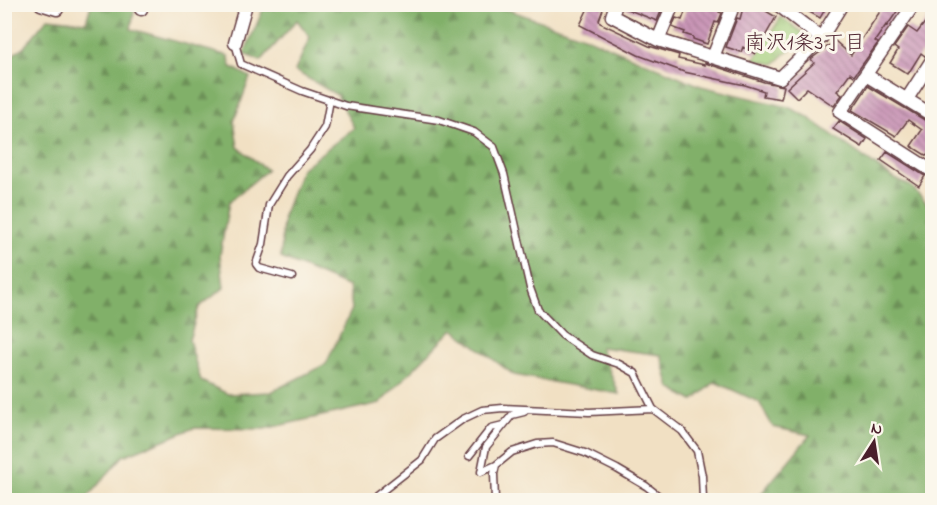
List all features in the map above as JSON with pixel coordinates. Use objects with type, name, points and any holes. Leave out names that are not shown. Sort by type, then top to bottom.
[{"type":"street","points":[[41,4],[57,9],[58,4]]},
{"type":"street","points":[[235,43],[246,4]]},
{"type":"street","points":[[616,4],[612,16],[658,40],[780,78],[821,39],[842,4]]},
{"type":"street","points":[[658,40],[673,4]]},
{"type":"street","points":[[713,57],[734,4]]},
{"type":"street","points":[[777,4],[821,39]]},
{"type":"street","points":[[914,4],[840,112],[931,172],[933,171]]},
{"type":"street","points":[[907,99],[933,60]]},
{"type":"street","points":[[866,75],[933,115]]},
{"type":"lane","points":[[235,43],[241,64],[330,100],[346,106],[439,120],[474,132],[494,147],[504,174],[530,288],[538,310],[562,335],[592,355],[619,364],[635,373],[653,409],[682,431],[697,451],[702,476],[703,501]]},
{"type":"lane","points":[[292,277],[259,268],[256,264],[264,244],[269,205],[287,176],[310,150],[325,127],[330,100]]},
{"type":"lane","points":[[372,501],[422,460],[435,439],[463,419],[482,411],[503,408],[589,412],[653,409]]},
{"type":"lane","points":[[530,411],[512,415],[503,425],[486,447],[481,472],[496,465],[512,452],[537,444],[554,443],[585,453],[617,469],[646,486],[664,501]]},
{"type":"lane","points":[[469,456],[491,428],[503,425]]},
{"type":"lane","points":[[495,501],[496,465]]},
{"type":"green space","points":[[91,5],[135,5],[131,29],[229,56],[230,66],[250,77],[234,121],[238,147],[267,170],[229,202],[220,255],[224,288],[199,307],[189,340],[201,381],[228,394],[271,392],[326,364],[352,309],[349,287],[281,258],[283,217],[301,169],[354,128],[337,95],[295,71],[310,37],[297,20],[261,61],[244,54],[265,5],[494,5],[581,35],[701,86],[788,107],[806,116],[893,178],[911,186],[932,209],[932,500],[756,500],[810,435],[773,427],[759,402],[715,382],[693,401],[670,388],[661,355],[600,347],[619,394],[514,375],[453,329],[380,403],[264,429],[194,428],[123,456],[85,500],[5,500],[5,60],[24,47],[48,18],[86,22]]},
{"type":"green space","points":[[781,17],[806,35],[774,64],[754,60]]},
{"type":"building","points":[[590,4],[605,4],[600,23],[649,46],[679,55],[678,59],[705,65],[705,63],[784,86],[781,99],[763,96],[764,91],[745,85],[684,72],[638,55],[580,25]]},
{"type":"building","points":[[624,4],[664,4],[657,21],[624,8]]},
{"type":"building","points":[[688,4],[722,4],[719,12],[722,13],[718,23],[715,22],[707,44],[672,27],[676,18],[682,20]]},
{"type":"building","points":[[744,4],[760,4],[759,7],[776,17],[755,54],[743,47],[741,52],[726,47],[737,18],[740,19]]},
{"type":"building","points":[[795,4],[823,4],[821,9],[824,11],[820,18]]},
{"type":"building","points":[[885,4],[890,4],[898,10],[875,41],[878,43],[854,76],[850,73],[837,91],[842,95],[834,106],[807,88],[797,98],[787,88],[814,63],[811,59],[835,41],[851,55]]},
{"type":"building","points":[[933,12],[933,52],[925,56],[921,53],[908,74],[890,63],[898,50],[894,47],[908,27],[917,33]]},
{"type":"building","points":[[868,86],[933,125],[933,148],[927,156],[911,146],[922,130],[908,120],[896,136],[852,110]]},
{"type":"building","points":[[839,121],[867,139],[862,147],[833,129]]},
{"type":"building","points":[[887,152],[925,176],[919,186],[881,160]]},
{"type":"district","name":"南沢1条3丁目","points":[[805,44]]}]
